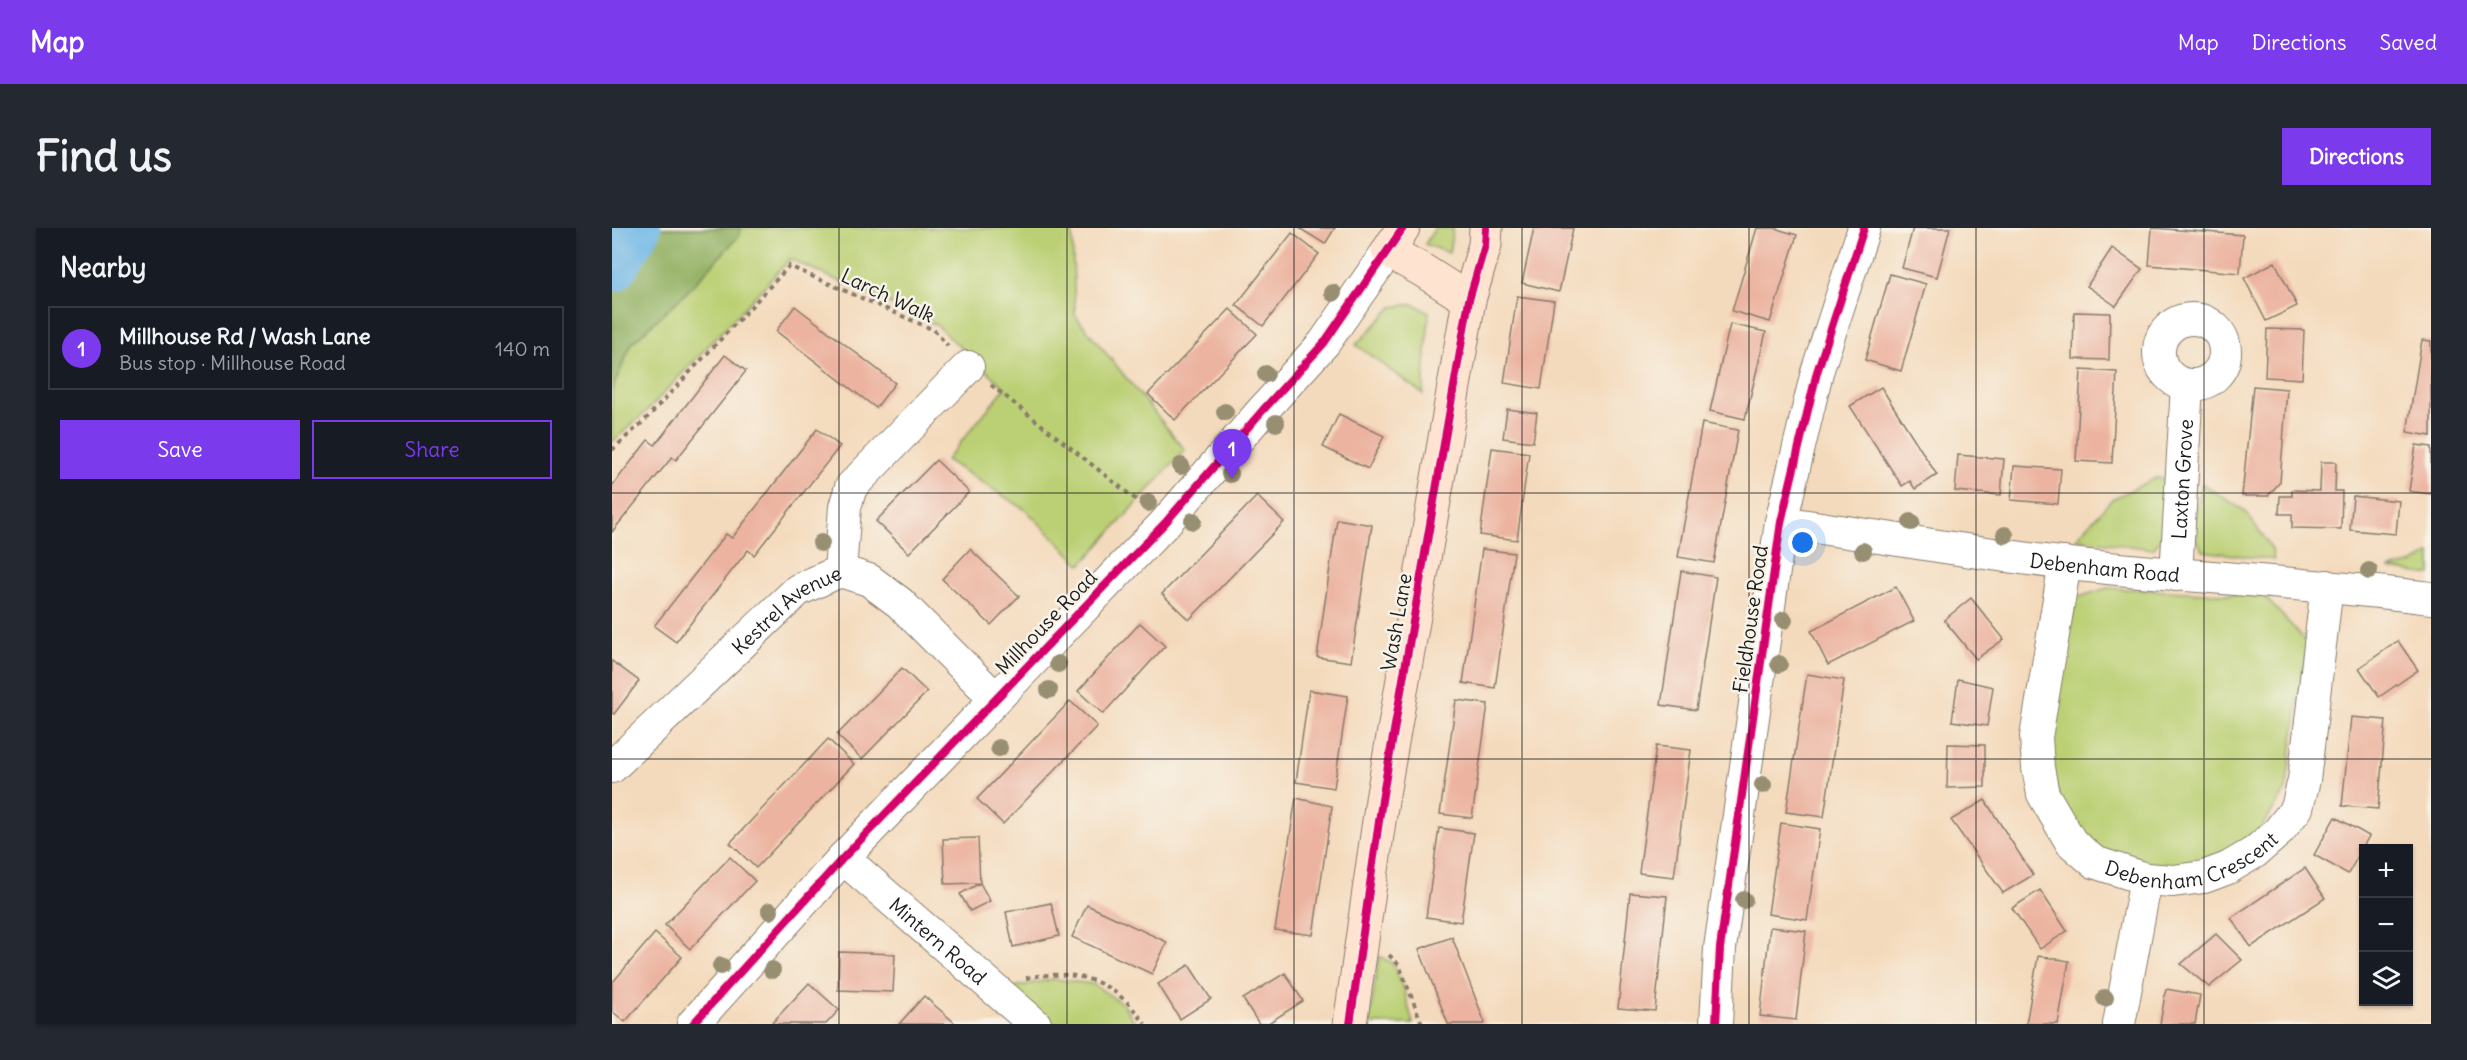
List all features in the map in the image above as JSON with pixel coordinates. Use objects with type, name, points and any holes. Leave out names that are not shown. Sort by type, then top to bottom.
[{"type":"street","name":"Wash Lane","points":[[1350,1024],[1382,800],[1468,300],[1485,245],[1486,228]]},
{"type":"street","name":"Fieldhouse Road","points":[[1716,1024],[1720,948],[1781,522],[1817,372],[1864,228]]},
{"type":"street","points":[[1396,240],[1422,270],[1468,300]]},
{"type":"street","name":"Millhouse Road","points":[[693,1024],[843,858],[1165,523],[1324,344],[1396,240]]},
{"type":"street","points":[[840,571],[845,507],[851,487],[968,367]]},
{"type":"street","name":"Laxton Grove","points":[[2176,575],[2187,385]]},
{"type":"street","name":"Debenham Road","points":[[1781,522],[2065,563],[2176,575],[2327,586],[2431,598]]},
{"type":"street","name":"Debenham Crescent","points":[[2065,563],[2036,737],[2043,794],[2071,842],[2094,861],[2146,879],[2183,880],[2204,877],[2228,868],[2255,852],[2278,832],[2297,808],[2304,780],[2327,586]]},
{"type":"street","name":"Kestrel Avenue","points":[[612,766],[798,590],[840,571],[869,580],[900,603],[995,698]]},
{"type":"street","name":"Mintern Road","points":[[843,858],[987,985],[1035,1024]]},
{"type":"street","points":[[2119,1024],[2146,879]]},
{"type":"path","points":[[1364,929],[1399,965],[1422,1024]]},
{"type":"path","points":[[987,985],[1038,975],[1081,975],[1112,988],[1133,1006],[1145,1024]]},
{"type":"green space","points":[[612,228],[1072,228],[1075,315],[1185,450],[1081,565],[1026,510],[946,460],[1005,388],[935,324],[790,259],[646,412],[612,442]]},
{"type":"green space","points":[[612,228],[741,228],[740,235],[685,294],[632,343],[612,390]]},
{"type":"green space","points":[[1435,228],[1453,228],[1449,253],[1425,244]]},
{"type":"green space","points":[[1413,304],[1429,312],[1423,394],[1356,345],[1392,307]]},
{"type":"green space","points":[[2156,478],[2170,479],[2166,533],[2153,549],[2076,539],[2112,499]]},
{"type":"green space","points":[[2202,484],[2245,511],[2272,549],[2274,560],[2203,551],[2192,533]]},
{"type":"green space","points":[[2431,553],[2431,575],[2389,569],[2414,563]]},
{"type":"green space","points":[[2107,588],[2264,596],[2307,642],[2286,790],[2261,828],[2217,862],[2176,869],[2129,863],[2100,850],[2069,822],[2049,770],[2048,733],[2076,598]]},
{"type":"green space","points":[[1379,956],[1392,963],[1404,990],[1413,1024],[1369,1024]]},
{"type":"green space","points":[[1053,979],[1093,984],[1124,1005],[1136,1024],[1047,1024],[1005,989]]},
{"type":"building","points":[[1299,228],[1335,228],[1325,244]]},
{"type":"building","points":[[1534,228],[1573,228],[1559,292],[1522,283]]},
{"type":"building","points":[[1757,228],[1774,228],[1797,235],[1770,322],[1732,311]]},
{"type":"building","points":[[1913,228],[1950,228],[1937,277],[1902,268]]},
{"type":"building","points":[[2152,228],[2243,235],[2240,273],[2149,265]]},
{"type":"building","points":[[1292,233],[1319,254],[1263,326],[1236,305]]},
{"type":"building","points":[[2112,248],[2142,269],[2116,306],[2087,286]]},
{"type":"building","points":[[2275,262],[2297,306],[2266,321],[2244,278]]},
{"type":"building","points":[[1890,274],[1926,284],[1901,371],[1865,360]]},
{"type":"building","points":[[1517,296],[1554,301],[1541,389],[1504,383]]},
{"type":"building","points":[[795,306],[895,383],[876,408],[776,331]]},
{"type":"building","points":[[1230,309],[1257,334],[1175,420],[1148,394]]},
{"type":"building","points":[[2074,312],[2110,313],[2109,360],[2073,359]]},
{"type":"building","points":[[1730,324],[1766,332],[1745,419],[1710,411]]},
{"type":"building","points":[[2267,329],[2304,330],[2302,379],[2265,377]]},
{"type":"building","points":[[2422,340],[2431,341],[2431,436],[2407,432]]},
{"type":"building","points":[[725,355],[746,371],[676,460],[672,457],[612,532],[612,486],[648,440],[655,445]]},
{"type":"building","points":[[2081,370],[2117,372],[2112,463],[2076,461]]},
{"type":"building","points":[[2253,386],[2287,389],[2280,482],[2268,496],[2242,496]]},
{"type":"building","points":[[1881,387],[1937,475],[1915,489],[1910,481],[1902,486],[1850,406]]},
{"type":"building","points":[[1507,409],[1537,413],[1533,442],[1503,438]]},
{"type":"building","points":[[1339,414],[1384,436],[1368,469],[1323,447]]},
{"type":"building","points":[[1702,423],[1738,430],[1714,563],[1678,557]]},
{"type":"building","points":[[817,429],[840,446],[754,555],[748,550],[676,642],[654,626],[726,534],[732,538]]},
{"type":"building","points":[[2416,445],[2431,447],[2431,494],[2409,491]]},
{"type":"building","points":[[1492,448],[1529,453],[1517,540],[1480,535]]},
{"type":"building","points":[[1958,455],[2004,459],[2001,495],[1955,491]]},
{"type":"building","points":[[936,460],[969,492],[909,553],[876,521]]},
{"type":"building","points":[[2321,462],[2336,462],[2335,491],[2342,491],[2341,529],[2292,528],[2292,514],[2279,514],[2280,496],[2292,496],[2292,490],[2320,491]]},
{"type":"building","points":[[2014,466],[2061,469],[2058,504],[2011,500]]},
{"type":"building","points":[[1257,496],[1284,522],[1189,620],[1162,594]]},
{"type":"building","points":[[2353,496],[2399,501],[2396,534],[2350,530]]},
{"type":"building","points":[[1337,519],[1372,525],[1351,662],[1317,657]]},
{"type":"building","points":[[970,549],[1019,596],[991,625],[942,579]]},
{"type":"building","points":[[1482,549],[1514,553],[1495,688],[1463,683]]},
{"type":"building","points":[[1681,571],[1716,577],[1696,710],[1661,705]]},
{"type":"building","points":[[1896,587],[1914,621],[1828,665],[1811,631]]},
{"type":"building","points":[[1971,598],[2004,639],[1976,659],[1944,620]]},
{"type":"building","points":[[1140,623],[1165,646],[1103,714],[1078,691]]},
{"type":"building","points":[[2398,641],[2418,670],[2379,697],[2359,668]]},
{"type":"building","points":[[612,661],[639,681],[614,714],[612,713]]},
{"type":"building","points":[[902,668],[927,692],[862,759],[837,735]]},
{"type":"building","points":[[1807,674],[1844,680],[1824,817],[1786,812]]},
{"type":"building","points":[[1958,679],[1993,687],[1987,726],[1952,721]]},
{"type":"building","points":[[1309,690],[1348,696],[1334,788],[1296,782]]},
{"type":"building","points":[[1456,700],[1488,704],[1472,818],[1440,814]]},
{"type":"building","points":[[1070,701],[1097,726],[1003,824],[977,799]]},
{"type":"building","points":[[2351,717],[2386,720],[2378,809],[2342,806]]},
{"type":"building","points":[[828,739],[854,764],[756,868],[730,843]]},
{"type":"building","points":[[1948,744],[1985,745],[1985,787],[1947,788]]},
{"type":"building","points":[[1656,746],[1691,750],[1674,877],[1639,873]]},
{"type":"building","points":[[1296,798],[1332,806],[1313,935],[1275,930]]},
{"type":"building","points":[[1985,800],[2033,875],[2003,893],[1951,820]]},
{"type":"building","points":[[2335,817],[2369,836],[2365,844],[2359,844],[2359,854],[2348,874],[2314,855]]},
{"type":"building","points":[[1781,823],[1820,829],[1807,920],[1768,914]]},
{"type":"building","points":[[1439,828],[1474,833],[1461,922],[1426,917]]},
{"type":"building","points":[[978,838],[980,883],[945,884],[943,839]]},
{"type":"building","points":[[730,857],[755,881],[690,949],[665,925]]},
{"type":"building","points":[[2305,868],[2325,898],[2251,947],[2231,918]]},
{"type":"building","points":[[980,883],[990,901],[970,911],[960,894]]},
{"type":"building","points":[[2040,890],[2067,931],[2040,949],[2012,908]]},
{"type":"building","points":[[1630,893],[1667,896],[1655,1011],[1618,1008]]},
{"type":"building","points":[[1051,903],[1059,936],[1013,947],[1006,912]]},
{"type":"building","points":[[1087,905],[1167,942],[1152,974],[1072,937]]},
{"type":"building","points":[[1770,927],[1806,931],[1796,1020],[1760,1016]]},
{"type":"building","points":[[655,933],[682,957],[625,1022],[612,1011],[612,983]]},
{"type":"building","points":[[2216,934],[2242,960],[2209,987],[2181,964]]},
{"type":"building","points":[[1452,937],[1484,1024],[1448,1024],[1419,949]]},
{"type":"building","points":[[839,952],[895,954],[893,992],[838,990]]},
{"type":"building","points":[[2038,956],[2069,961],[2058,1024],[2026,1024]]},
{"type":"building","points":[[1189,965],[1211,999],[1180,1019],[1158,984]]},
{"type":"building","points":[[1285,973],[1303,1001],[1267,1024],[1259,1024],[1243,999]]},
{"type":"building","points":[[809,983],[839,1010],[826,1024],[771,1024]]},
{"type":"building","points":[[2166,989],[2200,995],[2195,1024],[2160,1024]]},
{"type":"building","points":[[924,996],[956,1024],[899,1024]]},
{"type":"waterway","points":[[612,267],[636,228]]},
{"type":"cycle path","points":[[693,1024],[843,858],[1165,523],[1324,343],[1403,228]]},
{"type":"cycle path","points":[[1350,1024],[1382,800],[1469,300],[1485,245],[1486,228]]},
{"type":"cycle path","points":[[1716,1024],[1720,948],[1781,522],[1817,372],[1864,228]]},
{"type":"place","name":"Millhouse Rd / Wash Lane","points":[[1232,479]]}]
